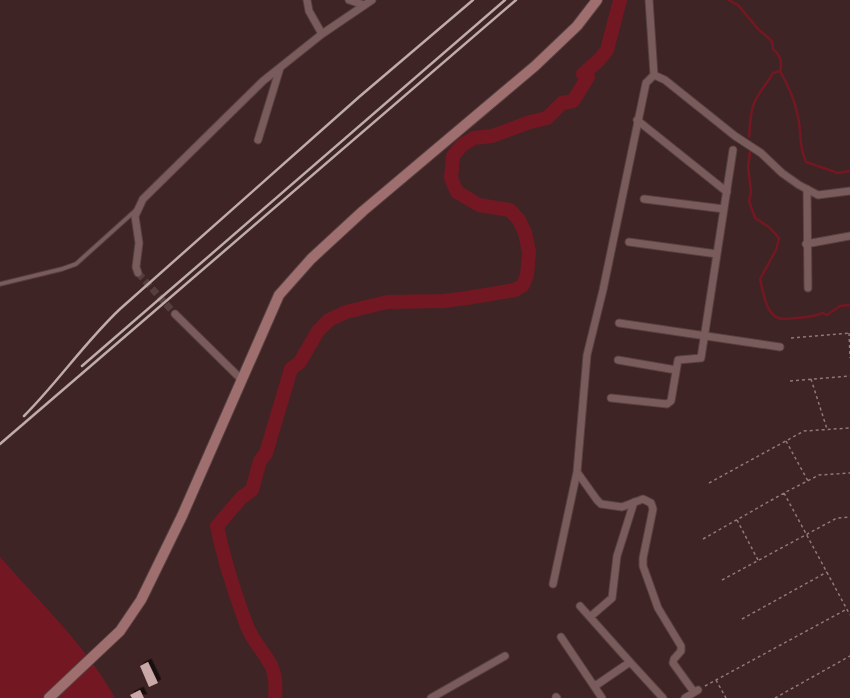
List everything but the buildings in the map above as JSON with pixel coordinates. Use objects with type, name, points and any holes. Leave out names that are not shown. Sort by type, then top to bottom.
[{"type":"street","points":[[307,0],[309,11],[322,34]]},
{"type":"street","points":[[348,0],[364,5]]},
{"type":"street","points":[[138,273],[136,267],[138,243],[135,216],[143,199],[216,125],[263,81],[322,34],[372,0]]},
{"type":"street","points":[[49,698],[120,631],[141,600],[182,516],[279,295],[311,259],[363,211],[535,66],[577,26],[597,0]]},
{"type":"street","points":[[553,584],[577,472],[587,355],[603,290],[637,120],[646,83],[654,75],[649,0]]},
{"type":"street","points":[[258,140],[280,67]]},
{"type":"street","points":[[654,75],[665,80],[681,91],[736,136],[761,153],[782,173],[807,189],[818,195],[850,191]]},
{"type":"street","points":[[637,120],[726,192]]},
{"type":"street","points":[[611,398],[667,404],[671,401],[676,370],[680,360],[701,358],[733,150]]},
{"type":"street","points":[[807,189],[806,244],[808,288]]},
{"type":"street","points":[[644,199],[724,210]]},
{"type":"street","points":[[806,244],[850,236]]},
{"type":"street","points":[[630,242],[717,254]]},
{"type":"street","points":[[175,314],[242,380]]},
{"type":"street","points":[[619,323],[780,347]]},
{"type":"street","points":[[618,360],[676,370]]},
{"type":"street","points":[[577,472],[596,500],[601,504],[622,507],[643,499],[651,503],[653,509],[643,558],[644,566],[658,608],[680,646],[681,651],[674,659],[673,663],[696,691],[685,698]]},
{"type":"street","points":[[590,617],[612,598],[618,556],[634,502]]},
{"type":"street","points":[[580,606],[662,698]]},
{"type":"street","points":[[561,637],[602,698]]},
{"type":"street","points":[[431,698],[505,656]]},
{"type":"street","points":[[595,686],[630,662]]},
{"type":"lane","points":[[0,284],[62,269],[76,264],[138,208]]},
{"type":"path","points":[[791,338],[849,333],[850,358]]},
{"type":"path","points":[[790,381],[850,376]]},
{"type":"path","points":[[811,379],[828,429]]},
{"type":"path","points":[[709,483],[804,431],[850,428]]},
{"type":"path","points":[[786,441],[808,481]]},
{"type":"path","points":[[703,539],[819,475],[850,474]]},
{"type":"path","points":[[784,493],[850,614]]},
{"type":"path","points":[[722,580],[837,518],[850,517]]},
{"type":"path","points":[[737,520],[758,560]]},
{"type":"path","points":[[742,619],[827,572]]},
{"type":"path","points":[[696,691],[847,609]]},
{"type":"path","points":[[775,698],[850,656]]},
{"type":"path","points":[[716,680],[726,698]]},
{"type":"shaded area","points":[[0,557],[76,642],[103,678],[115,698],[0,698]]},
{"type":"waterway","points":[[275,698],[274,674],[267,658],[247,626],[230,577],[217,526],[242,497],[252,490],[260,461],[266,453],[291,369],[300,362],[318,331],[329,320],[346,312],[387,302],[443,301],[467,298],[515,290],[523,285],[527,275],[529,252],[525,233],[519,220],[510,210],[479,205],[457,192],[451,178],[453,156],[462,145],[474,138],[492,136],[530,122],[547,118],[562,103],[573,101],[588,77],[583,74],[599,60],[607,50],[620,0]]},
{"type":"waterway","points":[[728,0],[738,5],[758,29],[772,41],[773,49],[779,56],[781,62],[780,71],[773,73],[753,106],[749,137]]},
{"type":"waterway","points":[[780,71],[795,105],[802,150],[806,162],[838,173],[850,171]]},
{"type":"waterway","points":[[750,152],[748,167],[751,192],[749,201],[755,218],[769,227],[779,238],[776,250],[760,279],[765,301],[770,311],[778,318],[787,319],[810,317],[823,313],[827,315],[840,306],[850,305]]},
{"type":"tunnel","points":[[138,273],[175,314]]},
{"type":"railway","points":[[24,416],[95,335],[120,309],[359,97],[473,0]]},
{"type":"railway","points":[[82,366],[505,0]]},
{"type":"railway","points":[[0,444],[516,0]]}]
